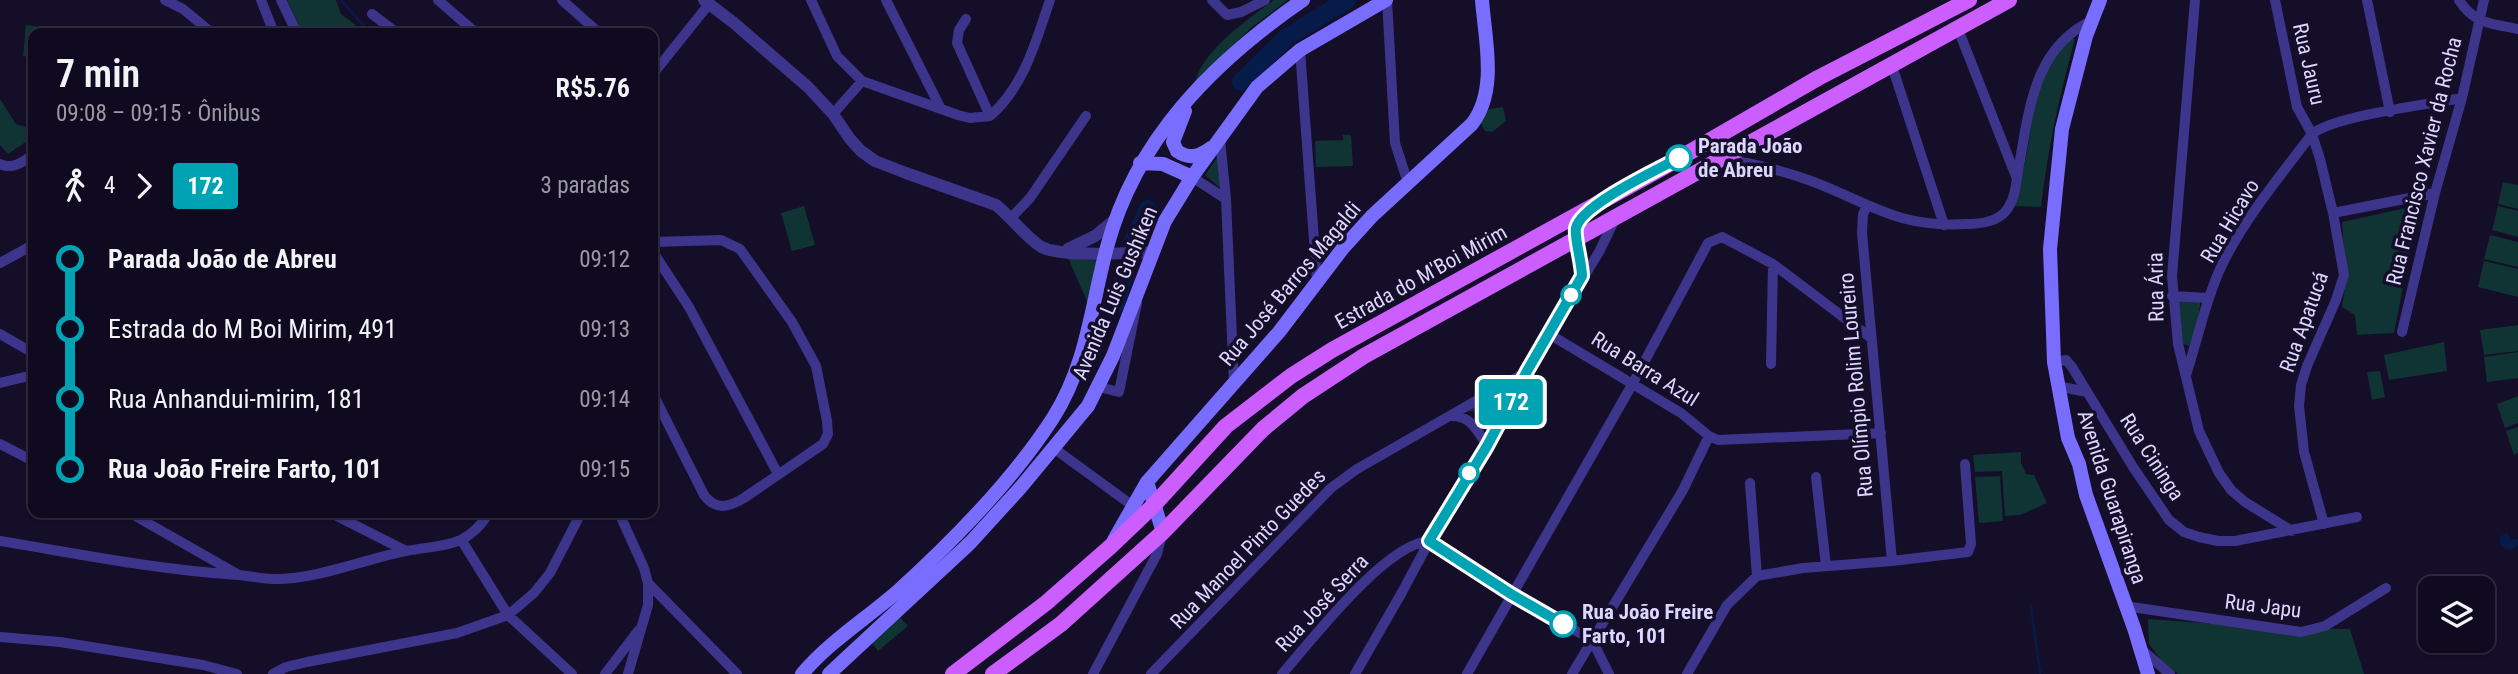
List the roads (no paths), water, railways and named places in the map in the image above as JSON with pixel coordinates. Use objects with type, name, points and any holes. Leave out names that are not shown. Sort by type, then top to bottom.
[{"type":"main road","name":"Avenida Luis Gushiken","points":[[802,674],[827,648],[897,592],[939,551],[987,500],[1038,439],[1063,402],[1076,373],[1087,341],[1116,219],[1140,163],[1194,92],[1244,42],[1303,0]]},
{"type":"main road","name":"Avenida Luis Gushiken","points":[[828,674],[970,543],[1088,406],[1099,387],[1165,221],[1192,177],[1256,87],[1300,50],[1386,0]]},
{"type":"main road","name":"Rua José Barros Magaldi","points":[[1110,547],[1147,482],[1279,332],[1317,281],[1372,216],[1472,124],[1485,103],[1487,73],[1482,0]]},
{"type":"main road","name":"Estrada do M'Boi Mirim","points":[[953,674],[1046,603],[1110,547],[1153,506],[1226,426],[1291,376],[1332,350],[1818,79],[1969,0]]},
{"type":"main road","name":"Estrada do M'Boi Mirim","points":[[993,674],[1061,624],[1163,532],[1263,429],[1303,396],[1364,356],[2009,0]]},
{"type":"main road","name":"Avenida Guarapiranga","points":[[2100,0],[2074,76],[2062,129],[2050,249],[2054,362],[2068,438],[2148,674]]},
{"type":"main road","points":[[1194,92],[1174,135],[1173,144],[1182,155],[1192,157],[1200,155],[1220,140]]},
{"type":"main road","points":[[1140,163],[1163,164],[1192,177]]},
{"type":"main road","points":[[1577,238],[1577,225],[1595,204]]},
{"type":"main road","points":[[1147,482],[1163,532]]},
{"type":"street","points":[[165,0],[183,9],[206,28]]},
{"type":"street","points":[[261,0],[272,28]]},
{"type":"street","points":[[281,0],[295,28]]},
{"type":"street","points":[[438,0],[470,28]]},
{"type":"street","points":[[562,0],[593,28]]},
{"type":"street","points":[[811,0],[837,56],[862,81],[970,118],[990,116],[1012,92],[1025,70],[1050,0]]},
{"type":"street","points":[[886,0],[941,109]]},
{"type":"street","points":[[1212,0],[1227,15],[1241,12],[1265,0]]},
{"type":"street","points":[[1386,0],[1395,143],[1408,183]]},
{"type":"street","name":"Rua Ária","points":[[2195,0],[2181,145],[2172,296],[2178,344],[2199,432],[2219,473],[2231,490],[2245,502],[2292,531]]},
{"type":"street","name":"Rua Jauru","points":[[2275,0],[2297,107],[2312,134]]},
{"type":"street","points":[[2367,0],[2390,112]]},
{"type":"street","points":[[2459,0],[2478,20],[2518,29]]},
{"type":"street","name":"Rua Francisco Xavier da Rocha","points":[[2402,332],[2435,193],[2462,98],[2484,0]]},
{"type":"street","points":[[658,67],[706,2],[808,87],[833,114],[850,139],[875,161],[996,205],[1012,217],[1039,246],[1061,252],[1153,252]]},
{"type":"street","points":[[372,14],[390,28]]},
{"type":"street","points":[[966,19],[957,43],[990,116]]},
{"type":"street","points":[[1721,159],[1756,163],[1814,182],[1901,220],[1944,225],[1975,224],[1994,219],[2005,212],[2010,204],[2038,79],[2060,41],[2070,32],[2091,21]]},
{"type":"street","points":[[1958,29],[2017,180]]},
{"type":"street","points":[[1300,50],[1317,281]]},
{"type":"street","points":[[1892,66],[1944,225]]},
{"type":"street","points":[[833,114],[862,81]]},
{"type":"street","points":[[2312,134],[2325,126],[2462,98]]},
{"type":"street","points":[[1012,217],[1030,198],[1086,116]]},
{"type":"street","name":"Rua Apatucá","points":[[2312,134],[2333,213],[2344,275],[2336,300],[2306,366],[2299,406],[2304,452],[2324,524]]},
{"type":"street","name":"Rua Hicavo","points":[[2185,377],[2209,298],[2221,269],[2243,229],[2312,134]]},
{"type":"street","points":[[1220,140],[1227,199],[1234,384]]},
{"type":"street","points":[[0,164],[6,167],[28,158]]},
{"type":"street","points":[[1192,177],[1227,199]]},
{"type":"street","points":[[2333,213],[2435,193]]},
{"type":"street","name":"Rua Olímpio Rolim Loureiro","points":[[1867,206],[1863,214],[1861,233],[1892,561]]},
{"type":"street","points":[[1355,674],[1429,541],[1487,446],[1527,371],[1582,276],[1599,252],[1616,216]]},
{"type":"street","points":[[1061,252],[1085,243],[1116,219]]},
{"type":"street","points":[[1467,674],[1633,383],[1708,243],[1722,237],[1730,239],[1773,264],[1871,338]]},
{"type":"street","points":[[1577,238],[1582,276]]},
{"type":"street","points":[[658,242],[721,240],[740,249],[792,323],[816,366],[828,434],[823,444],[732,505],[714,504],[704,495],[658,404]]},
{"type":"street","points":[[0,263],[28,252]]},
{"type":"street","points":[[658,259],[690,307],[778,474]]},
{"type":"street","points":[[1771,364],[1773,264]]},
{"type":"street","points":[[2172,296],[2209,298]]},
{"type":"street","points":[[0,334],[28,350]]},
{"type":"street","name":"Rua Barra Azul","points":[[1549,334],[1681,413],[1714,438]]},
{"type":"street","name":"Rua Cininga","points":[[2054,362],[2066,360],[2151,496],[2169,520],[2184,532],[2218,541],[2235,541],[2357,517]]},
{"type":"street","name":"Rua Manoel Pinto Guedes","points":[[1151,674],[1331,488],[1368,463],[1527,371]]},
{"type":"street","points":[[0,383],[28,376]]},
{"type":"street","points":[[2057,386],[2087,392]]},
{"type":"street","points":[[1450,416],[1470,420],[1487,446]]},
{"type":"street","points":[[1572,674],[1714,438],[1745,441],[1881,433]]},
{"type":"street","points":[[0,444],[28,458]]},
{"type":"street","points":[[1055,446],[1059,452],[1133,506]]},
{"type":"street","points":[[1687,674],[1727,605],[1757,576],[1826,566],[1964,554],[1971,544],[1965,464]]},
{"type":"street","points":[[1816,477],[1826,566]]},
{"type":"street","points":[[1751,483],[1757,576]]},
{"type":"street","points":[[139,518],[239,575]]},
{"type":"street","points":[[341,518],[406,551]]},
{"type":"street","points":[[0,541],[109,560],[276,579],[305,576],[406,551],[463,541],[472,535],[485,518]]},
{"type":"street","points":[[273,674],[286,667],[307,662],[457,633],[509,615],[534,593],[550,573],[578,518]]},
{"type":"street","points":[[621,518],[648,583],[648,605],[628,674]]},
{"type":"street","points":[[1093,674],[1157,554],[1163,532]]},
{"type":"street","points":[[463,541],[509,615],[572,674]]},
{"type":"street","points":[[1429,541],[1511,594],[1592,640],[1609,674]]},
{"type":"street","name":"Rua José Serra","points":[[1282,674],[1375,570],[1410,545],[1429,541]]},
{"type":"street","points":[[648,583],[737,674]]},
{"type":"street","name":"Rua Japu","points":[[2125,606],[2301,632],[2325,626],[2386,588]]},
{"type":"street","points":[[605,674],[643,625]]},
{"type":"street","points":[[0,637],[48,640],[203,665],[235,674]]},
{"type":"street","points":[[2141,649],[2170,674]]},
{"type":"water","points":[[2507,532],[2510,540],[2518,539],[2518,545],[2512,550],[2505,549],[2500,543],[2500,537]]},
{"type":"waterway","points":[[341,0],[366,28]]},
{"type":"waterway","points":[[1241,82],[1287,37],[1347,0]]},
{"type":"waterway","points":[[1132,242],[1148,209]]},
{"type":"waterway","points":[[1116,304],[1126,270]]},
{"type":"waterway","points":[[2031,606],[2040,674]]},
{"type":"place","name":"Parada João de Abreu","points":[[1679,158]]},
{"type":"place","name":"Rua João Freire Farto, 101","points":[[1563,624]]}]
